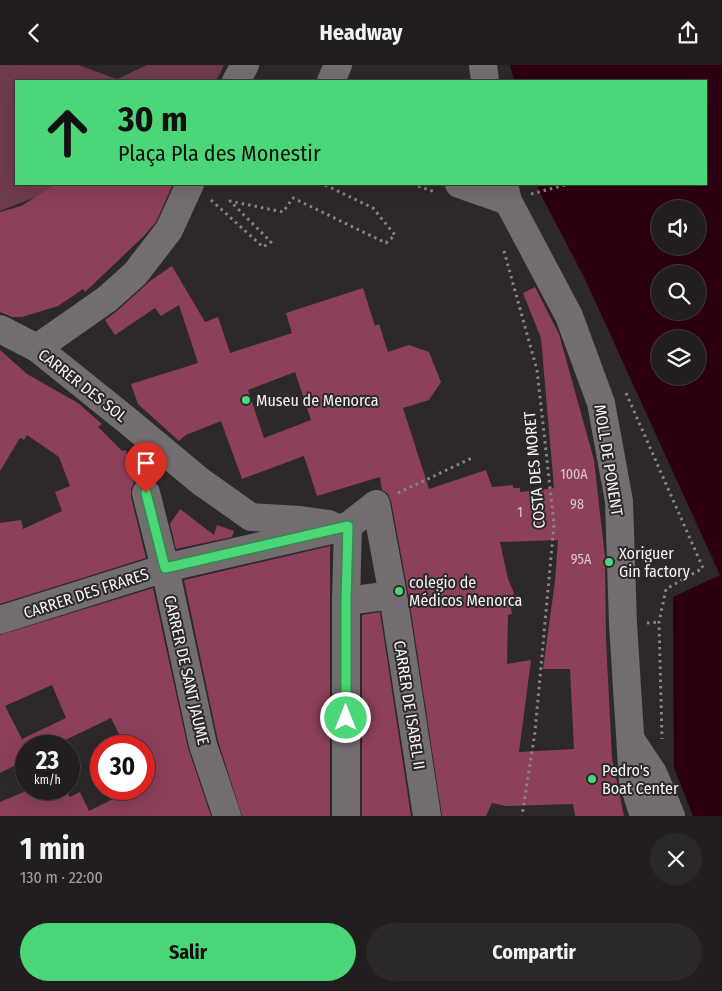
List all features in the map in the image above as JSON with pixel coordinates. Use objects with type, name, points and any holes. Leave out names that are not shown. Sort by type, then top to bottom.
[{"type":"street","points":[[237,80],[245,65]]},
{"type":"street","points":[[331,80],[338,65]]},
{"type":"street","points":[[483,65],[485,80]]},
{"type":"street","points":[[465,185],[514,193]]},
{"type":"street","points":[[37,348],[107,299],[136,275],[197,189]]},
{"type":"street","name":"MOLL DE PONENT","points":[[514,193],[569,316],[601,403],[619,501],[623,624],[633,781],[644,816]]},
{"type":"street","name":"CARRER DES SOL","points":[[0,329],[37,348],[200,481],[251,517],[300,520],[348,526]]},
{"type":"street","name":"CARRER DE SANT JAUME","points":[[146,493],[165,568],[203,745],[228,816]]},
{"type":"street","points":[[346,816],[348,526],[376,504]]},
{"type":"street","name":"CARRER DE ISABEL II","points":[[376,504],[393,595],[428,816]]},
{"type":"street","name":"CARRER DES FRARES","points":[[0,620],[165,568],[348,526]]},
{"type":"street","points":[[346,601],[393,595]]},
{"type":"street","points":[[630,740],[653,773],[671,816]]},
{"type":"path","points":[[197,189],[263,247],[271,242],[230,201],[283,212],[293,198],[386,243],[395,235],[373,208],[325,185]]},
{"type":"path","points":[[514,193],[563,185]]},
{"type":"path","name":"COSTA DES MORET","points":[[512,274],[537,370],[554,524],[535,733],[522,816]]},
{"type":"path","points":[[376,504],[472,458]]},
{"type":"shaded area","points":[[0,65],[78,65],[117,79],[147,65],[224,65],[216,80],[15,80],[15,185],[104,185],[83,244],[64,186],[0,211]]},
{"type":"shaded area","points":[[510,65],[722,65],[722,816],[693,816],[674,768],[673,597],[720,575],[585,279],[537,185],[707,185],[707,80],[514,80]]},
{"type":"building","points":[[54,185],[173,185],[156,222],[144,236],[85,292],[83,289],[58,306],[22,317],[12,317],[0,312],[0,212],[21,206]]},
{"type":"building","points":[[172,266],[205,322],[218,317],[230,353],[292,333],[286,313],[363,288],[375,326],[379,324],[388,352],[409,345],[429,352],[441,382],[429,400],[403,408],[429,489],[486,470],[492,487],[513,485],[513,488],[520,488],[520,492],[554,488],[541,338],[523,293],[535,287],[559,334],[594,460],[605,557],[606,640],[612,758],[624,816],[575,816],[573,804],[506,806],[492,803],[486,816],[442,816],[408,592],[391,501],[388,494],[382,490],[380,477],[317,496],[304,456],[242,479],[221,421],[186,435],[179,441],[138,404],[131,384],[198,363],[179,305],[161,316],[155,308],[115,335],[105,320],[150,281]],"holes":[[[295,372],[311,420],[264,438],[248,390]],[[558,540],[555,581],[543,669],[570,669],[574,749],[519,752],[531,660],[507,664],[508,615],[512,614],[510,602],[514,593],[508,579],[500,542]]]},
{"type":"building","points":[[0,350],[27,374],[78,403],[102,424],[98,427],[122,451],[126,450],[134,483],[131,489],[131,497],[146,558],[0,604],[0,523],[21,520],[23,529],[62,511],[55,492],[70,486],[59,457],[27,435],[24,440],[20,438],[0,471]]},
{"type":"building","points":[[180,509],[214,535],[217,525],[234,531],[232,537],[176,549],[170,524]]},
{"type":"building","points":[[330,546],[330,816],[242,816],[218,741],[184,580]]},
{"type":"building","points":[[153,588],[188,748],[211,816],[0,816],[0,802],[15,796],[15,800],[80,800],[80,792],[89,811],[111,800],[155,800],[155,735],[120,735],[111,718],[76,735],[30,735],[66,718],[52,685],[5,706],[20,735],[15,735],[15,766],[0,773],[0,635]]},
{"type":"building","points":[[380,612],[411,816],[362,816],[362,615]]},
{"type":"place","name":"Museu de Menorca","points":[[246,400]]},
{"type":"place","name":"Xoriguer Gin factory","points":[[609,562]]},
{"type":"place","name":"colegio de Médicos Menorca","points":[[399,591]]},
{"type":"place","name":"Pedro's Boat Center","points":[[592,779]]},
{"type":"route","points":[[146,493],[165,568],[348,526],[346,718]]}]
